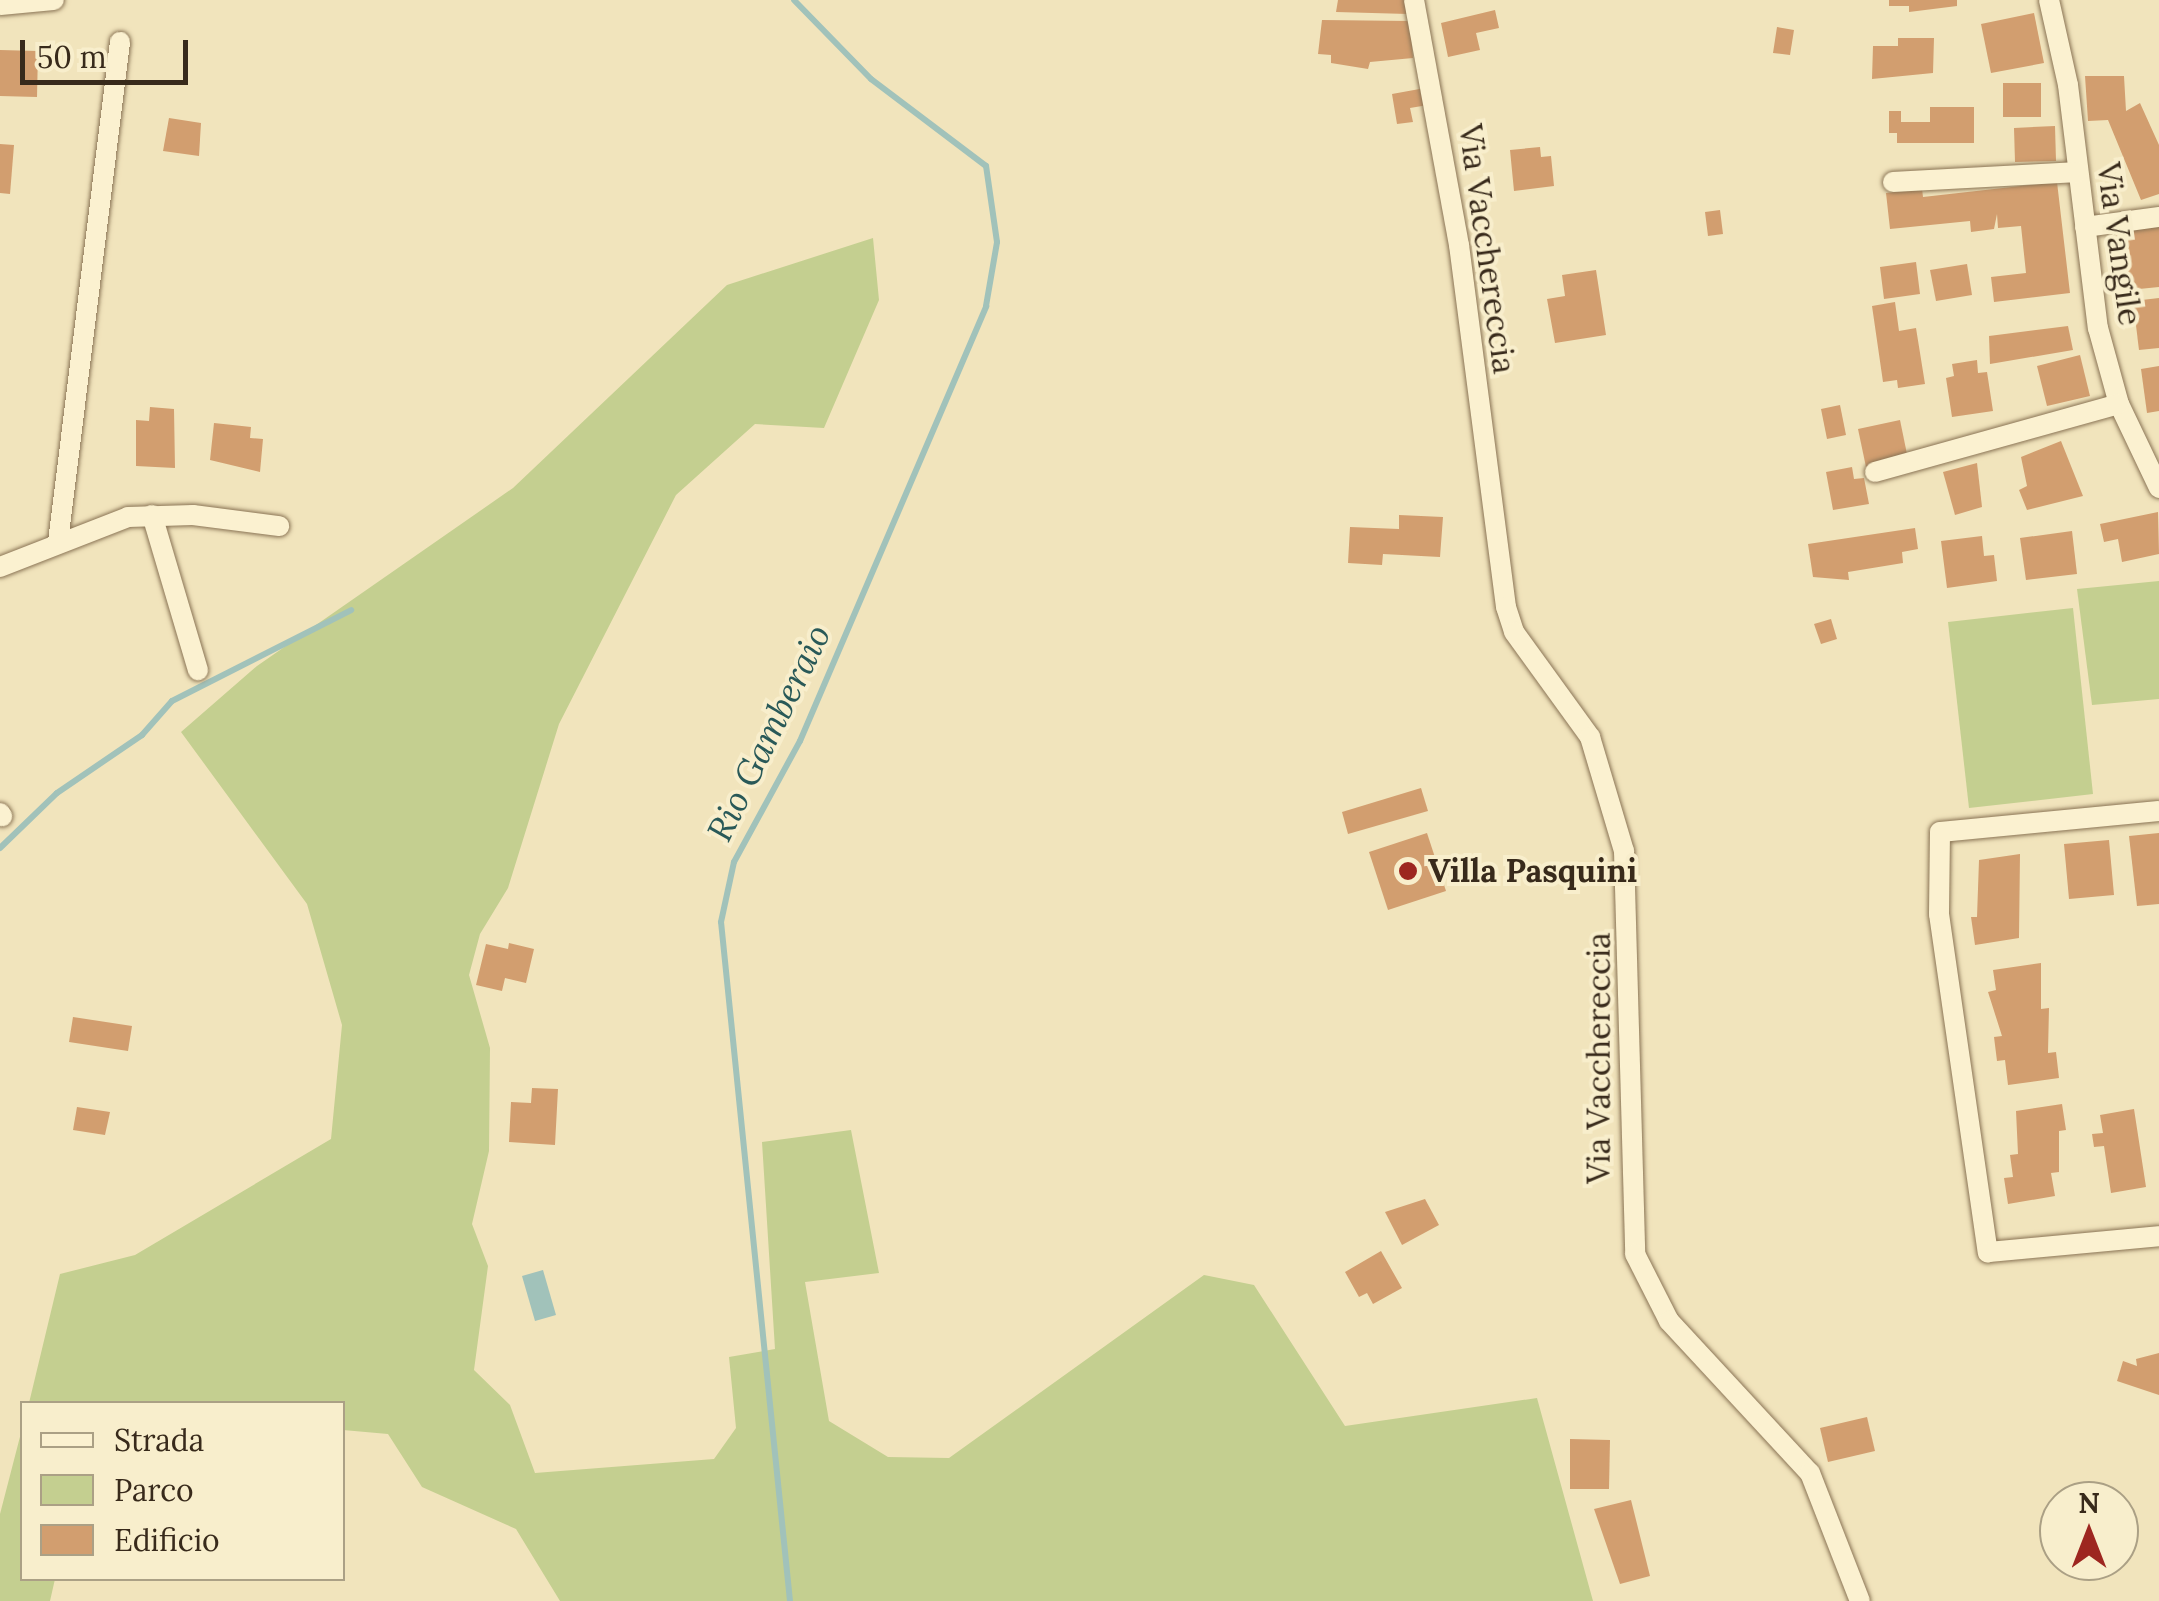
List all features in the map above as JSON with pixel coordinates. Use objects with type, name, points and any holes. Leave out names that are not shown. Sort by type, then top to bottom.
[{"type":"street","points":[[0,6],[54,0]]},
{"type":"street","name":"Via Vacchereccia","points":[[1414,0],[1459,246],[1506,607],[1514,632],[1590,737],[1624,851],[1635,1254],[1669,1321],[1810,1473],[1860,1601]]},
{"type":"street","name":"Via Vangile","points":[[2049,0],[2078,172],[2098,328],[2118,404],[2159,488]]},
{"type":"street","points":[[58,542],[120,42]]},
{"type":"street","points":[[1893,182],[2078,172]]},
{"type":"street","points":[[2085,227],[2159,218]]},
{"type":"street","points":[[1876,472],[2118,404]]},
{"type":"street","points":[[152,515],[198,670]]},
{"type":"street","points":[[0,567],[108,522],[152,515],[279,526]]},
{"type":"street","points":[[2159,811],[1940,832],[1938,914],[1988,1252],[2159,1236]]},
{"type":"green space","points":[[873,238],[879,300],[824,428],[755,424],[676,495],[559,724],[508,888],[480,934],[469,975],[490,1048],[489,1151],[472,1224],[488,1266],[474,1370],[510,1405],[535,1473],[714,1459],[736,1428],[729,1357],[775,1349],[762,1142],[851,1130],[879,1273],[805,1282],[829,1421],[888,1457],[949,1458],[1204,1275],[1254,1285],[1345,1426],[1537,1398],[1593,1601],[560,1601],[516,1529],[422,1487],[388,1434],[345,1430],[345,1401],[29,1401],[60,1274],[135,1255],[331,1139],[342,1025],[307,904],[181,732],[257,666],[513,488],[727,285]]},
{"type":"green space","points":[[2159,581],[2159,699],[2092,705],[2077,589]]},
{"type":"green space","points":[[2073,608],[2093,794],[1969,808],[1948,622]]},
{"type":"green space","points":[[20,1437],[20,1581],[55,1581],[50,1601],[0,1601],[0,1514]]},
{"type":"water","points":[[543,1270],[556,1315],[535,1321],[522,1276]]},
{"type":"building","points":[[1338,0],[1407,0],[1408,14],[1336,12]]},
{"type":"building","points":[[1889,0],[1957,0],[1957,6],[1909,12],[1909,6],[1889,6]]},
{"type":"building","points":[[1495,10],[1499,28],[1476,33],[1480,50],[1448,57],[1441,23]]},
{"type":"building","points":[[2034,13],[2044,63],[1991,73],[1981,24]]},
{"type":"building","points":[[1322,20],[1410,21],[1413,58],[1370,62],[1368,69],[1331,63],[1331,55],[1318,54]]},
{"type":"building","points":[[1777,27],[1794,30],[1790,55],[1773,53]]},
{"type":"building","points":[[1898,38],[1934,38],[1933,73],[1872,79],[1873,46],[1898,46]]},
{"type":"building","points":[[0,50],[38,51],[37,97],[0,96]]},
{"type":"building","points":[[2085,76],[2124,76],[2126,111],[2140,103],[2159,145],[2159,194],[2141,200],[2108,120],[2088,121]]},
{"type":"building","points":[[2003,83],[2041,83],[2041,117],[2003,117]]},
{"type":"building","points":[[1425,88],[1428,105],[1410,108],[1413,122],[1397,124],[1392,94]]},
{"type":"building","points":[[1930,107],[1974,107],[1974,143],[1897,143],[1897,133],[1889,133],[1889,111],[1901,111],[1901,122],[1930,122]]},
{"type":"building","points":[[169,118],[201,123],[199,156],[163,151]]},
{"type":"building","points":[[2055,126],[2056,161],[2015,162],[2014,128]]},
{"type":"building","points":[[0,144],[14,145],[10,194],[0,193]]},
{"type":"building","points":[[1540,147],[1541,157],[1551,156],[1554,186],[1514,191],[1510,150]]},
{"type":"building","points":[[2057,182],[2070,293],[1994,302],[1991,277],[2026,273],[2021,226],[1998,228],[1997,214],[1994,229],[1971,232],[1970,221],[1890,229],[1886,193],[1922,189],[1923,197]]},
{"type":"building","points":[[1720,210],[1723,234],[1708,236],[1705,212]]},
{"type":"building","points":[[2159,225],[2159,287],[2119,291],[2116,232]]},
{"type":"building","points":[[1916,262],[1920,294],[1884,299],[1880,267]]},
{"type":"building","points":[[1967,264],[1972,295],[1936,301],[1930,270]]},
{"type":"building","points":[[1596,270],[1606,335],[1555,343],[1547,299],[1565,296],[1562,275]]},
{"type":"building","points":[[2159,298],[2159,348],[2139,350],[2133,301]]},
{"type":"building","points":[[1895,302],[1899,331],[1916,328],[1925,384],[1898,388],[1897,380],[1883,382],[1872,306]]},
{"type":"building","points":[[2068,326],[2073,350],[1990,364],[1989,336]]},
{"type":"building","points":[[2080,355],[2090,396],[2047,406],[2037,366]]},
{"type":"building","points":[[1977,360],[1978,373],[1987,372],[1993,411],[1952,417],[1946,378],[1954,376],[1952,364]]},
{"type":"building","points":[[2159,366],[2159,411],[2147,413],[2141,369]]},
{"type":"building","points":[[1840,405],[1846,435],[1827,439],[1821,409]]},
{"type":"building","points":[[150,407],[174,409],[175,468],[136,466],[136,420],[149,421]]},
{"type":"building","points":[[1900,420],[1908,459],[1866,467],[1858,429]]},
{"type":"building","points":[[214,423],[251,427],[250,438],[263,439],[260,472],[210,460]]},
{"type":"building","points":[[2061,441],[2083,496],[2027,510],[2019,490],[2027,486],[2021,457]]},
{"type":"building","points":[[1977,463],[1982,507],[1955,515],[1943,472]]},
{"type":"building","points":[[1852,467],[1854,479],[1864,478],[1869,504],[1833,510],[1826,472]]},
{"type":"building","points":[[2158,512],[2159,554],[2122,562],[2118,539],[2104,542],[2100,524]]},
{"type":"building","points":[[1399,515],[1443,517],[1440,557],[1383,554],[1382,565],[1348,563],[1350,527],[1399,529]]},
{"type":"building","points":[[1915,528],[1918,549],[1902,552],[1903,563],[1848,572],[1849,580],[1813,577],[1808,544]]},
{"type":"building","points":[[2072,531],[2077,574],[2026,580],[2020,538]]},
{"type":"building","points":[[1982,536],[1984,556],[1994,555],[1997,581],[1947,588],[1941,541]]},
{"type":"building","points":[[1831,619],[1837,639],[1821,644],[1814,624]]},
{"type":"building","points":[[1421,788],[1428,811],[1348,834],[1342,812]]},
{"type":"building","name":"Villa Pasquini","points":[[1427,833],[1446,891],[1388,910],[1369,852]]},
{"type":"building","points":[[2159,833],[2159,904],[2137,906],[2129,836]]},
{"type":"building","points":[[2109,840],[2114,895],[2069,899],[2064,844]]},
{"type":"building","points":[[2020,854],[2019,938],[1975,945],[1971,917],[1977,917],[1979,860]]},
{"type":"building","points":[[509,943],[534,949],[526,983],[505,978],[502,991],[476,985],[486,944],[508,949]]},
{"type":"building","points":[[2041,963],[2041,1009],[2049,1008],[2048,1053],[2056,1052],[2059,1078],[2008,1085],[2005,1060],[1997,1061],[1994,1037],[2002,1036],[1988,992],[1996,990],[1993,970]]},
{"type":"building","points":[[73,1017],[132,1026],[128,1051],[69,1042]]},
{"type":"building","points":[[532,1088],[558,1089],[555,1145],[509,1142],[511,1102],[531,1103]]},
{"type":"building","points":[[2062,1104],[2066,1130],[2059,1131],[2059,1172],[2051,1173],[2055,1196],[2008,1204],[2004,1178],[2013,1177],[2010,1155],[2018,1154],[2016,1111]]},
{"type":"building","points":[[77,1107],[110,1112],[105,1135],[73,1130]]},
{"type":"building","points":[[2134,1109],[2146,1187],[2111,1193],[2104,1146],[2094,1147],[2092,1134],[2103,1133],[2100,1115]]},
{"type":"building","points":[[1425,1199],[1439,1225],[1402,1245],[1385,1212]]},
{"type":"building","points":[[1381,1251],[1402,1288],[1373,1304],[1367,1293],[1359,1297],[1345,1272]]},
{"type":"building","points":[[2159,1353],[2159,1395],[2117,1381],[2123,1361],[2137,1366],[2136,1359]]},
{"type":"building","points":[[1867,1417],[1875,1451],[1828,1462],[1820,1428]]},
{"type":"building","points":[[1570,1439],[1610,1440],[1609,1489],[1570,1489]]},
{"type":"building","points":[[1631,1500],[1650,1576],[1620,1584],[1594,1509]]},
{"type":"waterway","name":"Rio Gamberaio","points":[[790,1601],[721,922],[734,862],[800,741],[986,306],[997,242],[986,166],[871,79],[794,0]]},
{"type":"waterway","points":[[0,848],[57,793],[142,735],[172,701],[351,610]]},
{"type":"place","name":"Villa Pasquini","points":[[1408,871]]}]
